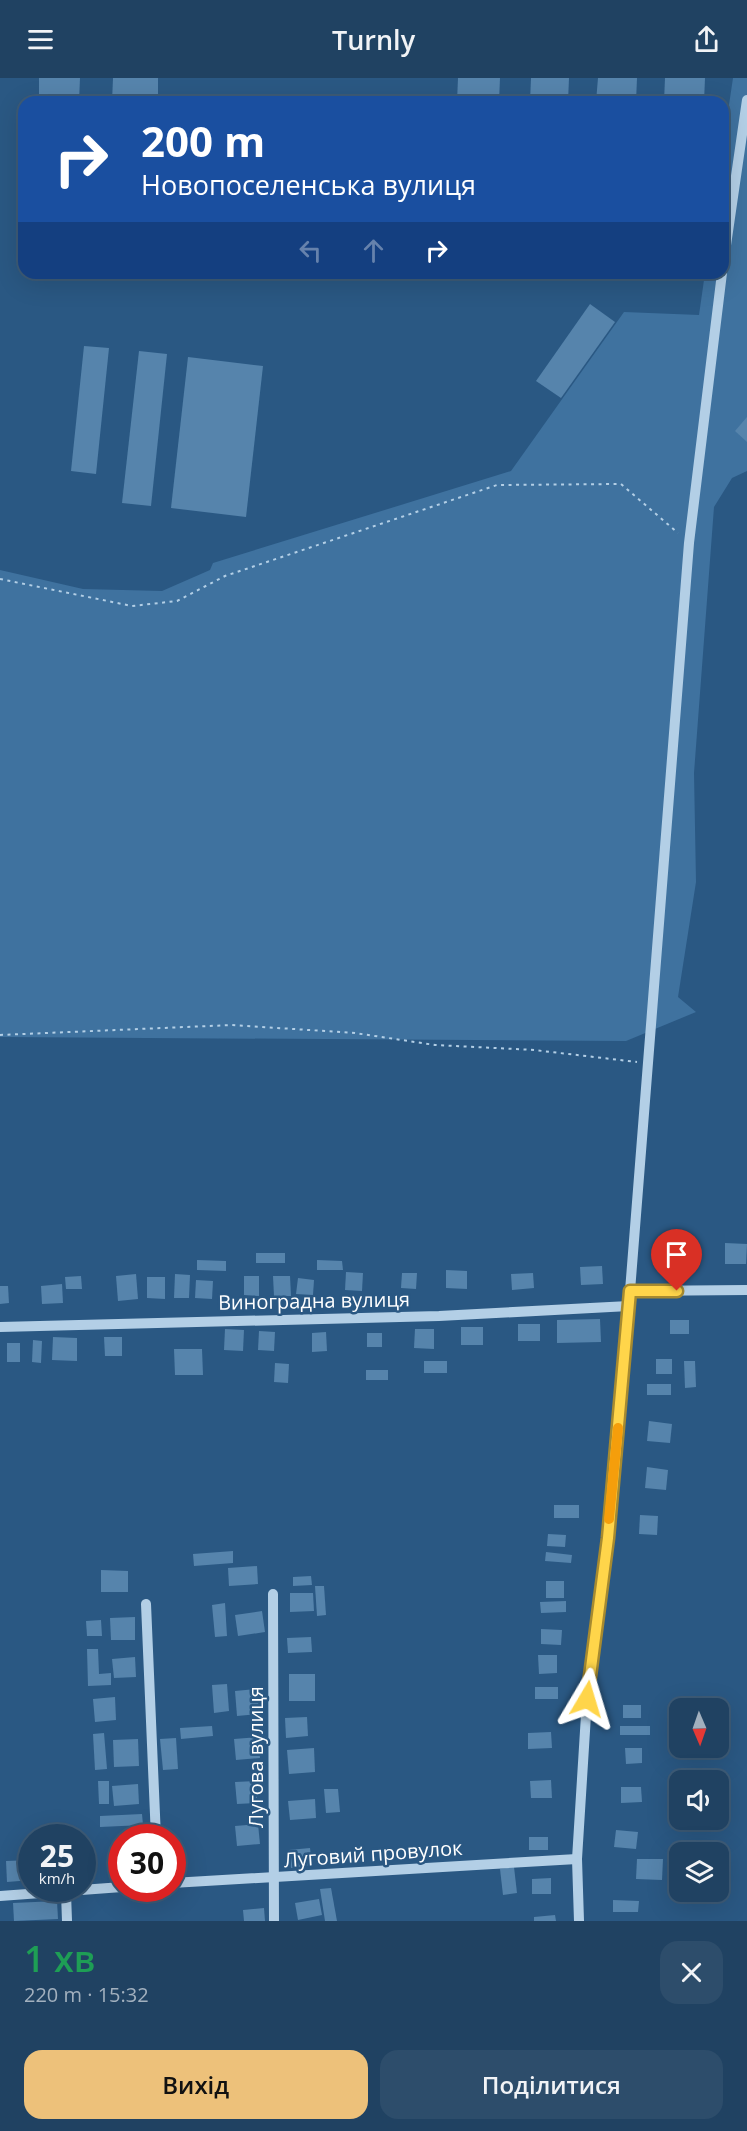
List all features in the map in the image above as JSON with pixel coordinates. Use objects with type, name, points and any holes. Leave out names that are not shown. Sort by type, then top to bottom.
[{"type":"street","points":[[729,224],[747,100]]},
{"type":"street","points":[[579,1921],[577,1859],[587,1699],[608,1538],[629,1306],[689,543],[721,279]]},
{"type":"street","points":[[630,1291],[747,1290]]},
{"type":"street","name":"Виноградна вулиця","points":[[0,1327],[439,1316],[629,1306]]},
{"type":"street","name":"Лугова вулиця","points":[[273,1594],[274,1921]]},
{"type":"street","points":[[146,1604],[155,1824]]},
{"type":"street","name":"Луговий провулок","points":[[186,1882],[577,1859]]},
{"type":"street","points":[[0,1896],[18,1895]]},
{"type":"street","points":[[66,1902],[67,1921]]},
{"type":"path","points":[[0,579],[132,606],[177,601],[225,576],[497,485],[621,484],[689,543]]},
{"type":"path","points":[[0,1035],[232,1025],[355,1033],[435,1045],[534,1050],[647,1064]]},
{"type":"shaded area","points":[[733,78],[747,78],[747,471],[732,478],[714,507],[694,773],[696,882],[678,997],[696,1012],[626,1041],[0,1037],[0,570],[83,589],[162,591],[210,570],[213,563],[511,471],[624,312],[699,315],[704,279],[729,279],[729,105]]},
{"type":"building","points":[[39,78],[80,78],[79,96],[39,96]]},
{"type":"building","points":[[113,78],[158,78],[158,96],[112,96]]},
{"type":"building","points":[[458,78],[500,78],[499,96],[457,96]]},
{"type":"building","points":[[531,78],[569,78],[568,96],[530,96]]},
{"type":"building","points":[[598,78],[637,78],[636,96],[596,96]]},
{"type":"building","points":[[665,78],[705,78],[704,96],[664,96]]},
{"type":"building","points":[[590,304],[615,322],[561,398],[536,381]]},
{"type":"building","points":[[84,346],[109,348],[96,474],[71,471]]},
{"type":"building","points":[[139,351],[167,354],[151,506],[122,503]]},
{"type":"building","points":[[188,357],[263,366],[246,517],[171,508]]},
{"type":"building","points":[[747,417],[747,442],[735,431]]},
{"type":"building","points":[[694,1241],[695,1261],[663,1263],[662,1243]]},
{"type":"building","points":[[725,1243],[747,1244],[746,1264],[725,1264]]},
{"type":"building","points":[[256,1253],[285,1253],[285,1263],[256,1263]]},
{"type":"building","points":[[197,1260],[226,1261],[226,1271],[197,1270]]},
{"type":"building","points":[[317,1260],[342,1261],[343,1270],[317,1270]]},
{"type":"building","points":[[602,1266],[603,1284],[581,1285],[580,1267]]},
{"type":"building","points":[[446,1270],[467,1271],[467,1289],[446,1288]]},
{"type":"building","points":[[346,1272],[363,1273],[362,1291],[345,1290]]},
{"type":"building","points":[[402,1273],[417,1273],[416,1289],[401,1288]]},
{"type":"building","points":[[533,1273],[534,1288],[512,1290],[511,1274]]},
{"type":"building","points":[[136,1274],[138,1299],[118,1301],[116,1276]]},
{"type":"building","points":[[175,1274],[190,1275],[189,1298],[174,1298]]},
{"type":"building","points":[[81,1276],[82,1289],[66,1289],[65,1277]]},
{"type":"building","points":[[244,1276],[259,1276],[259,1296],[244,1295]]},
{"type":"building","points":[[273,1276],[290,1276],[291,1296],[274,1296]]},
{"type":"building","points":[[147,1277],[165,1277],[165,1299],[147,1298]]},
{"type":"building","points":[[298,1278],[314,1280],[313,1295],[296,1294]]},
{"type":"building","points":[[196,1280],[213,1281],[212,1299],[195,1298]]},
{"type":"building","points":[[62,1284],[63,1303],[42,1304],[41,1286]]},
{"type":"building","points":[[0,1286],[8,1286],[9,1303],[0,1304]]},
{"type":"building","points":[[600,1319],[601,1342],[557,1343],[557,1320]]},
{"type":"building","points":[[670,1320],[689,1320],[689,1334],[670,1334]]},
{"type":"building","points":[[518,1324],[540,1324],[540,1341],[518,1341]]},
{"type":"building","points":[[461,1327],[483,1327],[483,1345],[461,1345]]},
{"type":"building","points":[[225,1329],[244,1330],[243,1351],[224,1350]]},
{"type":"building","points":[[415,1329],[434,1329],[434,1349],[414,1348]]},
{"type":"building","points":[[259,1331],[275,1332],[274,1351],[258,1350]]},
{"type":"building","points":[[326,1332],[327,1351],[312,1352],[312,1333]]},
{"type":"building","points":[[367,1333],[382,1333],[382,1347],[367,1347]]},
{"type":"building","points":[[53,1337],[77,1338],[77,1361],[52,1360]]},
{"type":"building","points":[[104,1337],[122,1337],[122,1356],[105,1356]]},
{"type":"building","points":[[33,1340],[42,1341],[41,1363],[32,1362]]},
{"type":"building","points":[[7,1343],[20,1343],[20,1362],[7,1362]]},
{"type":"building","points":[[174,1349],[202,1349],[203,1375],[175,1375]]},
{"type":"building","points":[[656,1359],[672,1359],[672,1374],[656,1374]]},
{"type":"building","points":[[424,1361],[447,1361],[447,1373],[424,1373]]},
{"type":"building","points":[[684,1361],[695,1361],[696,1387],[685,1388]]},
{"type":"building","points":[[275,1363],[289,1364],[288,1383],[274,1382]]},
{"type":"building","points":[[366,1370],[388,1370],[388,1380],[366,1380]]},
{"type":"building","points":[[647,1384],[671,1384],[671,1395],[647,1395]]},
{"type":"building","points":[[649,1421],[672,1424],[670,1443],[647,1441]]},
{"type":"building","points":[[647,1467],[668,1470],[666,1490],[645,1488]]},
{"type":"building","points":[[554,1505],[579,1505],[579,1518],[554,1518]]},
{"type":"building","points":[[640,1515],[658,1516],[657,1535],[639,1534]]},
{"type":"building","points":[[548,1534],[566,1535],[565,1547],[547,1546]]},
{"type":"building","points":[[233,1551],[233,1563],[194,1566],[193,1554]]},
{"type":"building","points":[[546,1552],[572,1555],[571,1563],[545,1561]]},
{"type":"building","points":[[257,1566],[258,1584],[229,1586],[228,1568]]},
{"type":"building","points":[[101,1570],[128,1571],[128,1592],[101,1592]]},
{"type":"building","points":[[311,1576],[312,1585],[293,1586],[293,1577]]},
{"type":"building","points":[[546,1581],[564,1581],[564,1598],[546,1598]]},
{"type":"building","points":[[315,1586],[324,1586],[326,1615],[317,1616]]},
{"type":"building","points":[[290,1593],[313,1593],[314,1611],[290,1612]]},
{"type":"building","points":[[566,1601],[566,1612],[541,1613],[540,1602]]},
{"type":"building","points":[[225,1603],[227,1636],[215,1637],[212,1605]]},
{"type":"building","points":[[262,1611],[265,1632],[238,1636],[235,1615]]},
{"type":"building","points":[[135,1617],[135,1640],[111,1640],[110,1618]]},
{"type":"building","points":[[101,1620],[102,1636],[87,1636],[86,1621]]},
{"type":"building","points":[[541,1629],[562,1630],[561,1645],[541,1644]]},
{"type":"building","points":[[311,1637],[312,1652],[288,1653],[287,1638]]},
{"type":"building","points":[[87,1649],[98,1649],[99,1674],[111,1673],[111,1685],[88,1686]]},
{"type":"building","points":[[538,1655],[557,1655],[557,1673],[539,1674]]},
{"type":"building","points":[[135,1657],[136,1677],[114,1678],[112,1659]]},
{"type":"building","points":[[289,1674],[315,1674],[315,1701],[289,1701]]},
{"type":"building","points":[[227,1684],[229,1711],[214,1713],[212,1685]]},
{"type":"building","points":[[535,1687],[558,1687],[558,1699],[535,1699]]},
{"type":"building","points":[[257,1689],[259,1714],[237,1716],[235,1691]]},
{"type":"building","points":[[115,1697],[116,1720],[95,1722],[93,1699]]},
{"type":"building","points":[[623,1705],[641,1705],[641,1718],[623,1718]]},
{"type":"building","points":[[307,1717],[308,1736],[286,1738],[285,1718]]},
{"type":"building","points":[[212,1726],[213,1736],[181,1739],[180,1728]]},
{"type":"building","points":[[620,1726],[650,1726],[650,1735],[620,1735]]},
{"type":"building","points":[[551,1732],[552,1748],[528,1749],[528,1733]]},
{"type":"building","points":[[104,1733],[107,1769],[95,1770],[93,1734]]},
{"type":"building","points":[[258,1737],[260,1758],[236,1760],[234,1739]]},
{"type":"building","points":[[176,1738],[178,1769],[163,1770],[160,1739]]},
{"type":"building","points":[[138,1739],[139,1766],[114,1767],[113,1740]]},
{"type":"building","points":[[314,1748],[315,1772],[289,1774],[287,1750]]},
{"type":"building","points":[[625,1748],[642,1748],[642,1763],[626,1764]]},
{"type":"building","points":[[551,1780],[552,1798],[531,1798],[530,1781]]},
{"type":"building","points":[[98,1781],[109,1781],[109,1804],[99,1804]]},
{"type":"building","points":[[256,1781],[257,1803],[237,1804],[235,1782]]},
{"type":"building","points":[[138,1784],[139,1804],[114,1806],[112,1786]]},
{"type":"building","points":[[621,1787],[641,1787],[642,1802],[621,1803]]},
{"type":"building","points":[[324,1789],[338,1789],[340,1812],[326,1813]]},
{"type":"building","points":[[315,1799],[316,1818],[290,1820],[288,1801]]},
{"type":"building","points":[[142,1814],[143,1824],[108,1824],[108,1827],[100,1827],[100,1816]]},
{"type":"building","points":[[258,1824],[260,1844],[237,1846],[235,1826]]},
{"type":"building","points":[[616,1830],[638,1832],[636,1849],[614,1847]]},
{"type":"building","points":[[529,1837],[548,1837],[548,1850],[529,1850]]},
{"type":"building","points":[[310,1848],[312,1865],[291,1868],[289,1850]]},
{"type":"building","points":[[637,1859],[663,1859],[662,1880],[636,1879]]},
{"type":"building","points":[[6,1861],[18,1861],[18,1881],[7,1882]]},
{"type":"building","points":[[514,1867],[517,1893],[503,1895],[500,1869]]},
{"type":"building","points":[[551,1878],[551,1894],[532,1894],[532,1879]]},
{"type":"building","points":[[331,1888],[337,1921],[325,1921],[320,1889]]},
{"type":"building","points":[[319,1899],[322,1915],[298,1920],[295,1903]]},
{"type":"building","points":[[613,1900],[639,1901],[638,1912],[613,1912]]},
{"type":"building","points":[[57,1902],[58,1919],[14,1921],[13,1903]]},
{"type":"building","points":[[264,1908],[265,1921],[244,1921],[243,1910]]},
{"type":"building","points":[[555,1915],[556,1921],[534,1921],[534,1917]]},
{"type":"slow traffic","points":[[609,1519],[618,1428]]},
{"type":"route","points":[[587,1699],[608,1538],[630,1291],[677,1291]]}]
